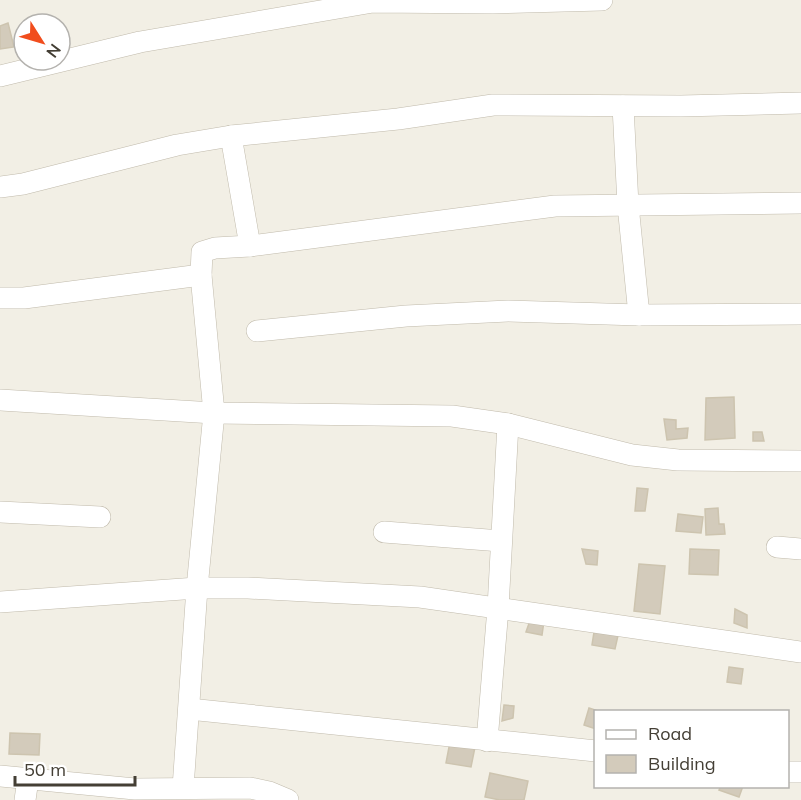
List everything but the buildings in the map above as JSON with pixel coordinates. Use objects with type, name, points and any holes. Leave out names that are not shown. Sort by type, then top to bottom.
[{"type":"street","points":[[0,76],[140,42],[373,2],[602,0]]},
{"type":"street","points":[[0,187],[23,184],[177,145],[231,136],[398,119],[492,105],[622,106],[801,103]]},
{"type":"street","points":[[622,106],[628,205],[639,315]]},
{"type":"street","points":[[231,136],[250,246]]},
{"type":"street","points":[[183,788],[197,588],[214,413],[201,275],[200,255],[205,250],[555,206],[801,203]]},
{"type":"street","points":[[0,298],[36,297],[201,275]]},
{"type":"street","points":[[258,331],[406,316],[496,312],[801,315]]},
{"type":"street","points":[[0,400],[214,413],[452,416],[508,424],[632,455],[678,460],[801,461]]},
{"type":"street","points":[[487,741],[498,608],[508,424]]},
{"type":"street","points":[[0,513],[100,517]]},
{"type":"street","points":[[384,532],[501,541]]},
{"type":"street","points":[[777,547],[801,549]]},
{"type":"street","points":[[0,602],[197,588],[248,588],[420,597],[801,652]]},
{"type":"street","points":[[189,709],[594,751]]},
{"type":"street","points":[[0,776],[27,790],[250,788],[269,792],[288,800]]}]
